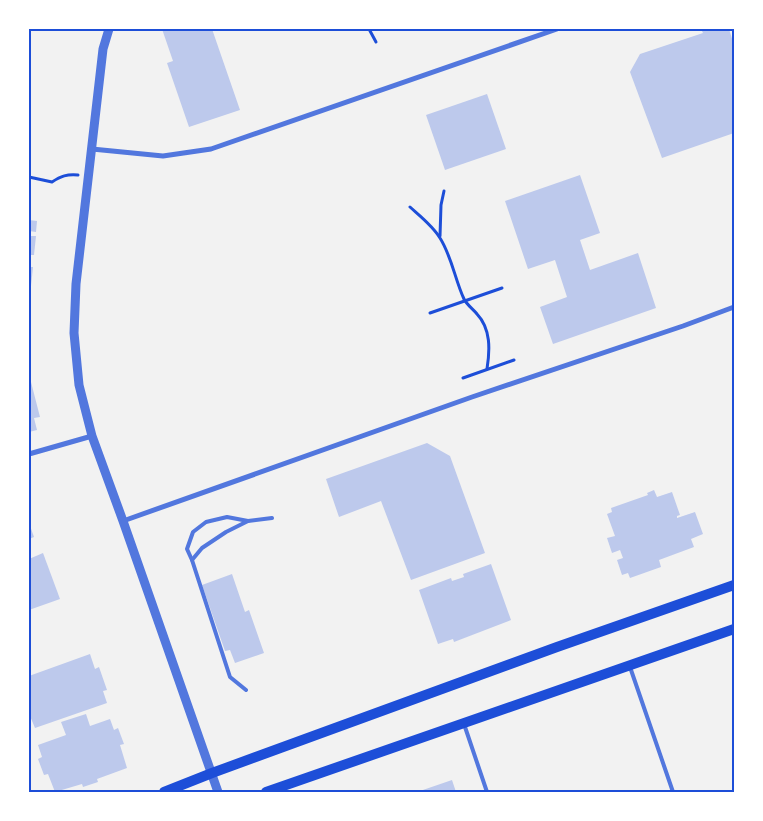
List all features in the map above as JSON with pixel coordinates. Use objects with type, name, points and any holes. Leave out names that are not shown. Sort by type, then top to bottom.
[{"type":"main road","points":[[164,792],[565,644],[734,585]]},
{"type":"main road","points":[[266,792],[734,629]]},
{"type":"street","points":[[109,29],[103,49],[76,284],[74,333],[79,385],[92,436],[218,792]]},
{"type":"street","points":[[92,149],[163,156],[211,149],[557,29]]},
{"type":"street","points":[[123,521],[472,397],[734,307]]},
{"type":"street","points":[[29,454],[92,436]]},
{"type":"lane","points":[[246,690],[230,677],[187,549],[193,532],[206,522],[227,517],[248,521],[272,518]]},
{"type":"lane","points":[[192,560],[202,548],[226,532],[248,521]]},
{"type":"lane","points":[[629,665],[674,792]]},
{"type":"lane","points":[[464,724],[488,792]]},
{"type":"path","points":[[369,29],[376,42]]},
{"type":"path","points":[[29,176],[52,182],[68,174]]},
{"type":"path","points":[[440,237],[441,205],[444,191]]},
{"type":"path","points":[[410,207],[440,237],[465,301],[484,324],[488,335],[489,348],[487,369]]},
{"type":"path","points":[[430,313],[502,288]]},
{"type":"path","points":[[463,378],[514,360]]},
{"type":"building","points":[[162,29],[212,29],[240,110],[189,127],[167,63],[173,61]]},
{"type":"building","points":[[701,29],[729,29],[734,45],[734,133],[662,158],[630,72],[640,54],[703,33]]},
{"type":"building","points":[[487,94],[506,149],[445,170],[426,115]]},
{"type":"building","points":[[580,175],[600,233],[580,240],[590,270],[638,253],[656,308],[553,344],[540,307],[567,297],[555,260],[528,269],[505,201]]},
{"type":"building","points":[[29,220],[37,221],[36,232],[29,231]]},
{"type":"building","points":[[29,236],[36,236],[34,255],[29,255]]},
{"type":"building","points":[[29,267],[33,267],[31,286],[29,286]]},
{"type":"building","points":[[29,334],[31,334],[31,352],[29,352]]},
{"type":"building","points":[[31,382],[40,417],[34,418],[37,430],[29,432],[29,383]]},
{"type":"building","points":[[427,443],[450,456],[485,553],[411,580],[381,501],[339,517],[326,479]]},
{"type":"building","points":[[654,490],[657,497],[672,492],[680,515],[677,518],[695,512],[703,534],[691,539],[694,547],[659,560],[661,567],[630,578],[628,573],[622,575],[617,560],[623,558],[620,550],[612,553],[607,538],[615,536],[607,514],[612,512],[611,508],[648,495],[647,493]]},
{"type":"building","points":[[29,523],[34,537],[29,539]]},
{"type":"building","points":[[43,553],[60,599],[29,610],[29,559]]},
{"type":"building","points":[[491,564],[511,620],[454,642],[453,639],[438,644],[419,590],[451,578],[452,581],[464,577],[463,574]]},
{"type":"building","points":[[232,574],[245,612],[249,610],[264,653],[235,663],[230,650],[225,651],[202,585]]},
{"type":"building","points":[[90,654],[95,669],[99,667],[107,690],[103,691],[107,703],[35,728],[29,717],[29,676]]},
{"type":"building","points":[[86,714],[90,726],[110,719],[114,730],[118,728],[124,744],[120,745],[127,768],[97,779],[98,782],[83,787],[82,784],[55,792],[48,774],[44,775],[38,759],[42,757],[38,745],[66,735],[61,722]]},
{"type":"building","points":[[452,780],[456,792],[417,792]]}]
